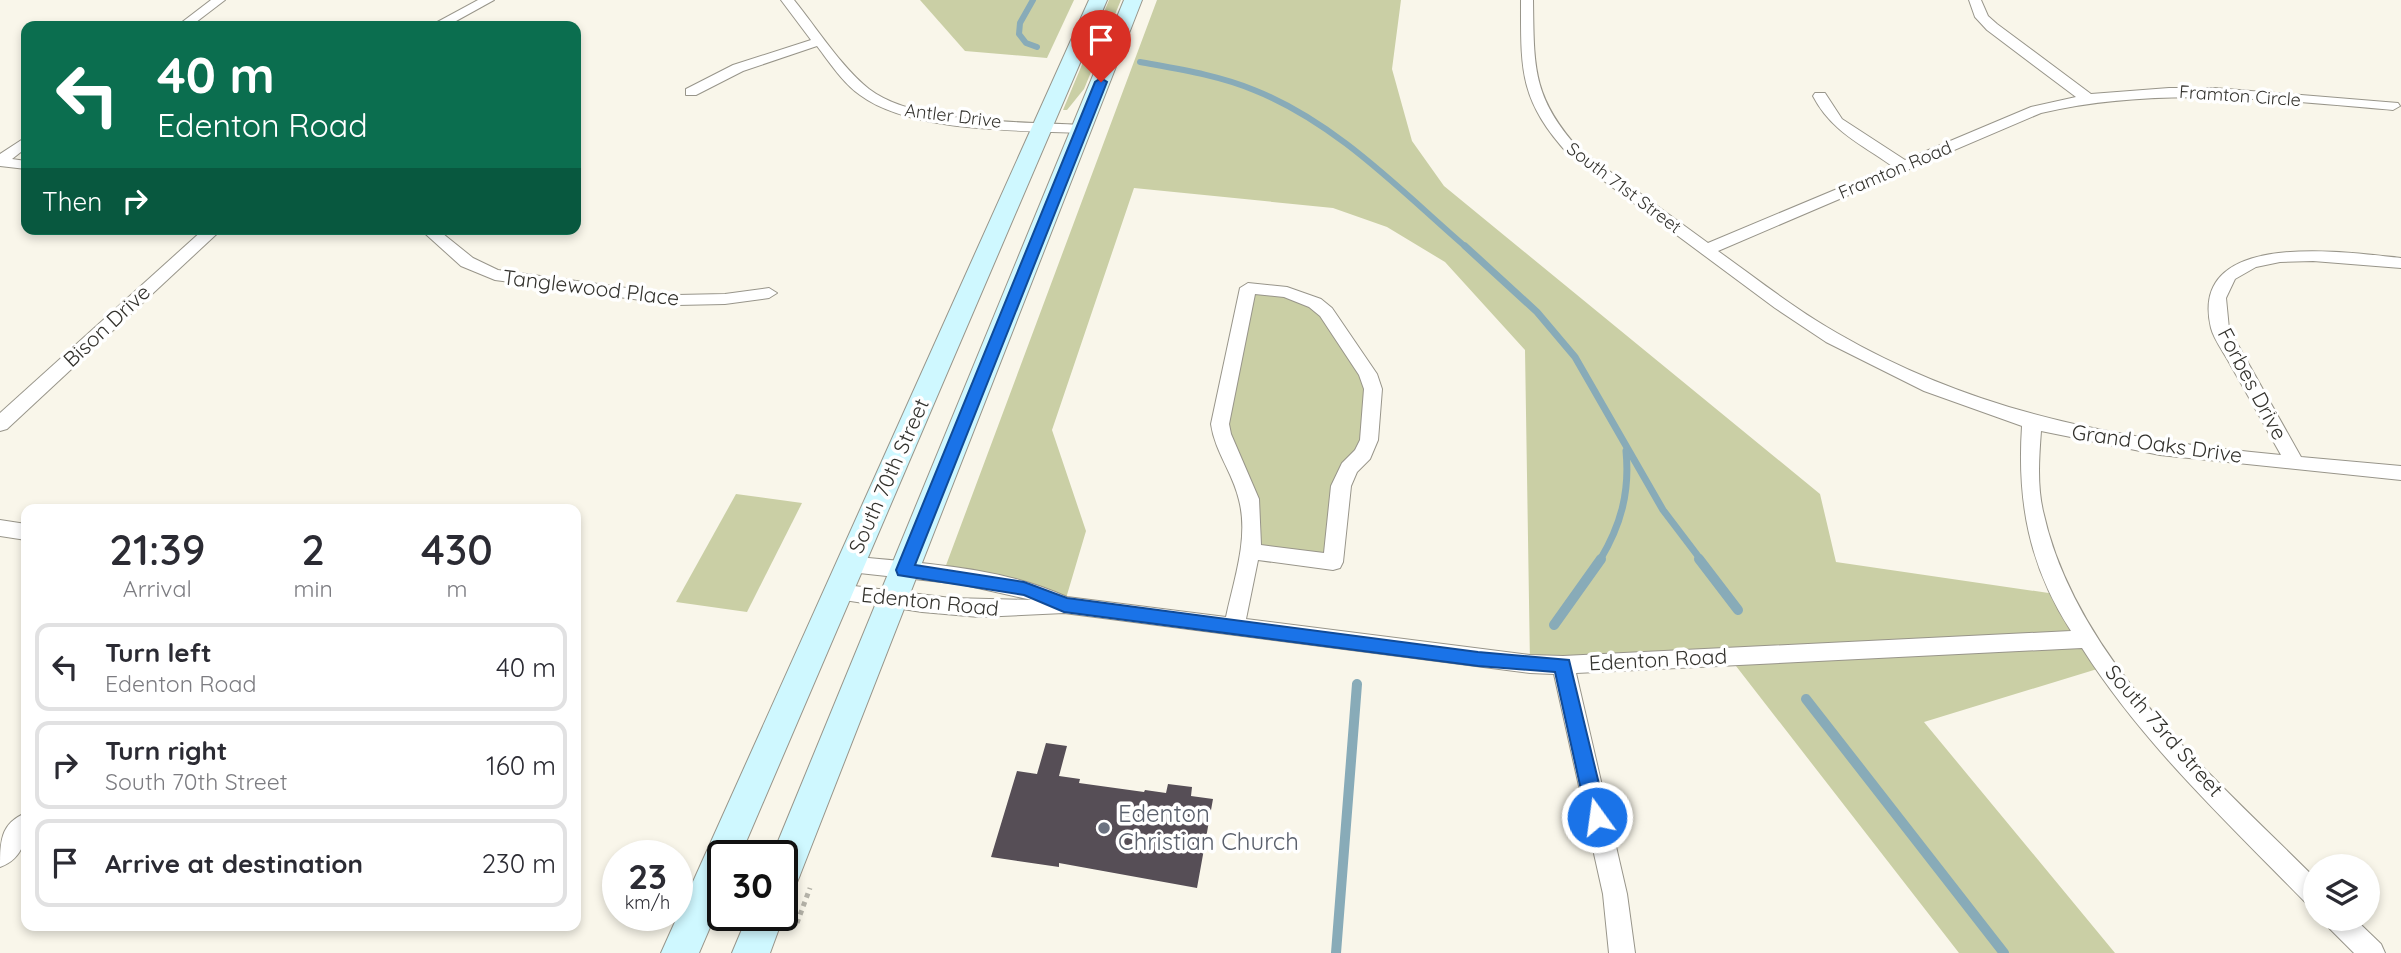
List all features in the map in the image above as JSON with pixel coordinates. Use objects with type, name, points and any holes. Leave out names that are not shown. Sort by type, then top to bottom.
[{"type":"main road","name":"South 70th Street","points":[[680,953],[1098,0]]},
{"type":"main road","points":[[796,840],[1133,0]]},
{"type":"main road","points":[[751,953],[760,931]]},
{"type":"street","points":[[190,21],[219,0]]},
{"type":"street","points":[[447,21],[488,0]]},
{"type":"street","name":"Antler Drive","points":[[787,0],[863,91],[890,107],[933,117],[1082,129]]},
{"type":"street","name":"South 71st Street","points":[[1527,0],[1529,82],[1542,115],[1574,152],[1706,250]]},
{"type":"street","points":[[1975,0],[1982,17],[1992,27],[2087,98]]},
{"type":"street","points":[[691,92],[748,62],[821,41]]},
{"type":"street","name":"Framton Circle","points":[[2087,98],[2122,93],[2207,92],[2393,106]]},
{"type":"street","points":[[1820,96],[1829,113],[1838,122],[1903,166]]},
{"type":"street","name":"Framton Road","points":[[1706,250],[2036,110],[2087,98]]},
{"type":"street","points":[[0,162],[21,145]]},
{"type":"street","points":[[0,162],[21,164]]},
{"type":"street","name":"Bison Drive","points":[[0,424],[207,235]]},
{"type":"street","name":"Tanglewood Place","points":[[434,235],[458,259],[495,275],[677,300],[725,299],[769,293]]},
{"type":"street","name":"Grand Oaks Drive","points":[[1706,250],[1843,345],[1935,389],[2032,422],[2130,444],[2401,473]]},
{"type":"street","name":"Forbes Drive","points":[[2294,462],[2220,329],[2215,312],[2216,297],[2222,283],[2233,272],[2249,264],[2293,256],[2401,263]]},
{"type":"street","points":[[1234,627],[1252,513],[1248,495],[1221,440],[1220,424],[1248,288],[1300,296],[1326,312],[1368,374],[1373,403],[1370,439],[1363,454],[1349,468],[1341,486],[1333,562],[1248,551]]},
{"type":"street","name":"South 73rd Street","points":[[2032,422],[2029,478],[2033,512],[2043,549],[2058,585],[2087,639],[2127,695],[2174,749],[2303,883]]},
{"type":"street","points":[[0,528],[21,531]]},
{"type":"street","name":"Edenton Road","points":[[850,564],[1024,589],[1050,597],[1064,605]]},
{"type":"street","name":"Edenton Road","points":[[838,592],[997,610],[1064,605],[1478,659],[1563,665],[2087,639]]},
{"type":"street","points":[[1563,665],[1615,894],[1622,953]]},
{"type":"street","points":[[0,856],[21,830]]},
{"type":"street","points":[[2351,931],[2372,953]]},
{"type":"green space","points":[[920,0],[1074,0],[1047,58],[965,51]]},
{"type":"green space","points":[[1109,0],[1121,0],[1084,89],[1067,110],[1063,110]]},
{"type":"green space","points":[[1157,0],[1401,0],[1392,69],[1412,141],[1444,186],[1820,494],[1836,562],[2062,595],[2107,666],[1924,722],[2115,953],[1959,953],[1729,657],[1530,664],[1525,350],[1445,262],[1387,227],[1333,208],[1134,188],[1052,430],[1086,531],[1064,605],[942,576]]},
{"type":"green space","points":[[1248,288],[1315,303],[1368,374],[1369,440],[1349,468],[1333,562],[1248,551],[1252,531],[1221,440]]},
{"type":"green space","points":[[736,494],[802,503],[747,612],[676,602]]},
{"type":"building","name":"Edenton Christian Church","points":[[1046,743],[1067,746],[1059,776],[1080,779],[1079,783],[1166,793],[1168,784],[1192,787],[1191,796],[1213,799],[1197,888],[1059,863],[1059,867],[991,857],[1017,771],[1037,774]]},
{"type":"waterway","points":[[1033,0],[1020,23],[1019,34],[1026,43],[1037,47]]},
{"type":"waterway","points":[[1140,62],[1226,80],[1284,104],[1340,139],[1367,160],[1467,248]]},
{"type":"waterway","points":[[1465,246],[1537,312],[1575,357],[1663,510],[1701,560]]},
{"type":"waterway","points":[[1600,560],[1619,521],[1627,480],[1626,451]]},
{"type":"waterway","points":[[1554,625],[1601,559]]},
{"type":"waterway","points":[[1699,559],[1738,610]]},
{"type":"waterway","points":[[1336,953],[1357,684]]},
{"type":"waterway","points":[[1806,699],[2004,953]]},
{"type":"place","name":"Edenton Christian Church","points":[[1104,828]]},
{"type":"route","points":[[1101,82],[904,570],[1038,592],[1064,605],[1478,659],[1563,665],[1597,817]]}]
